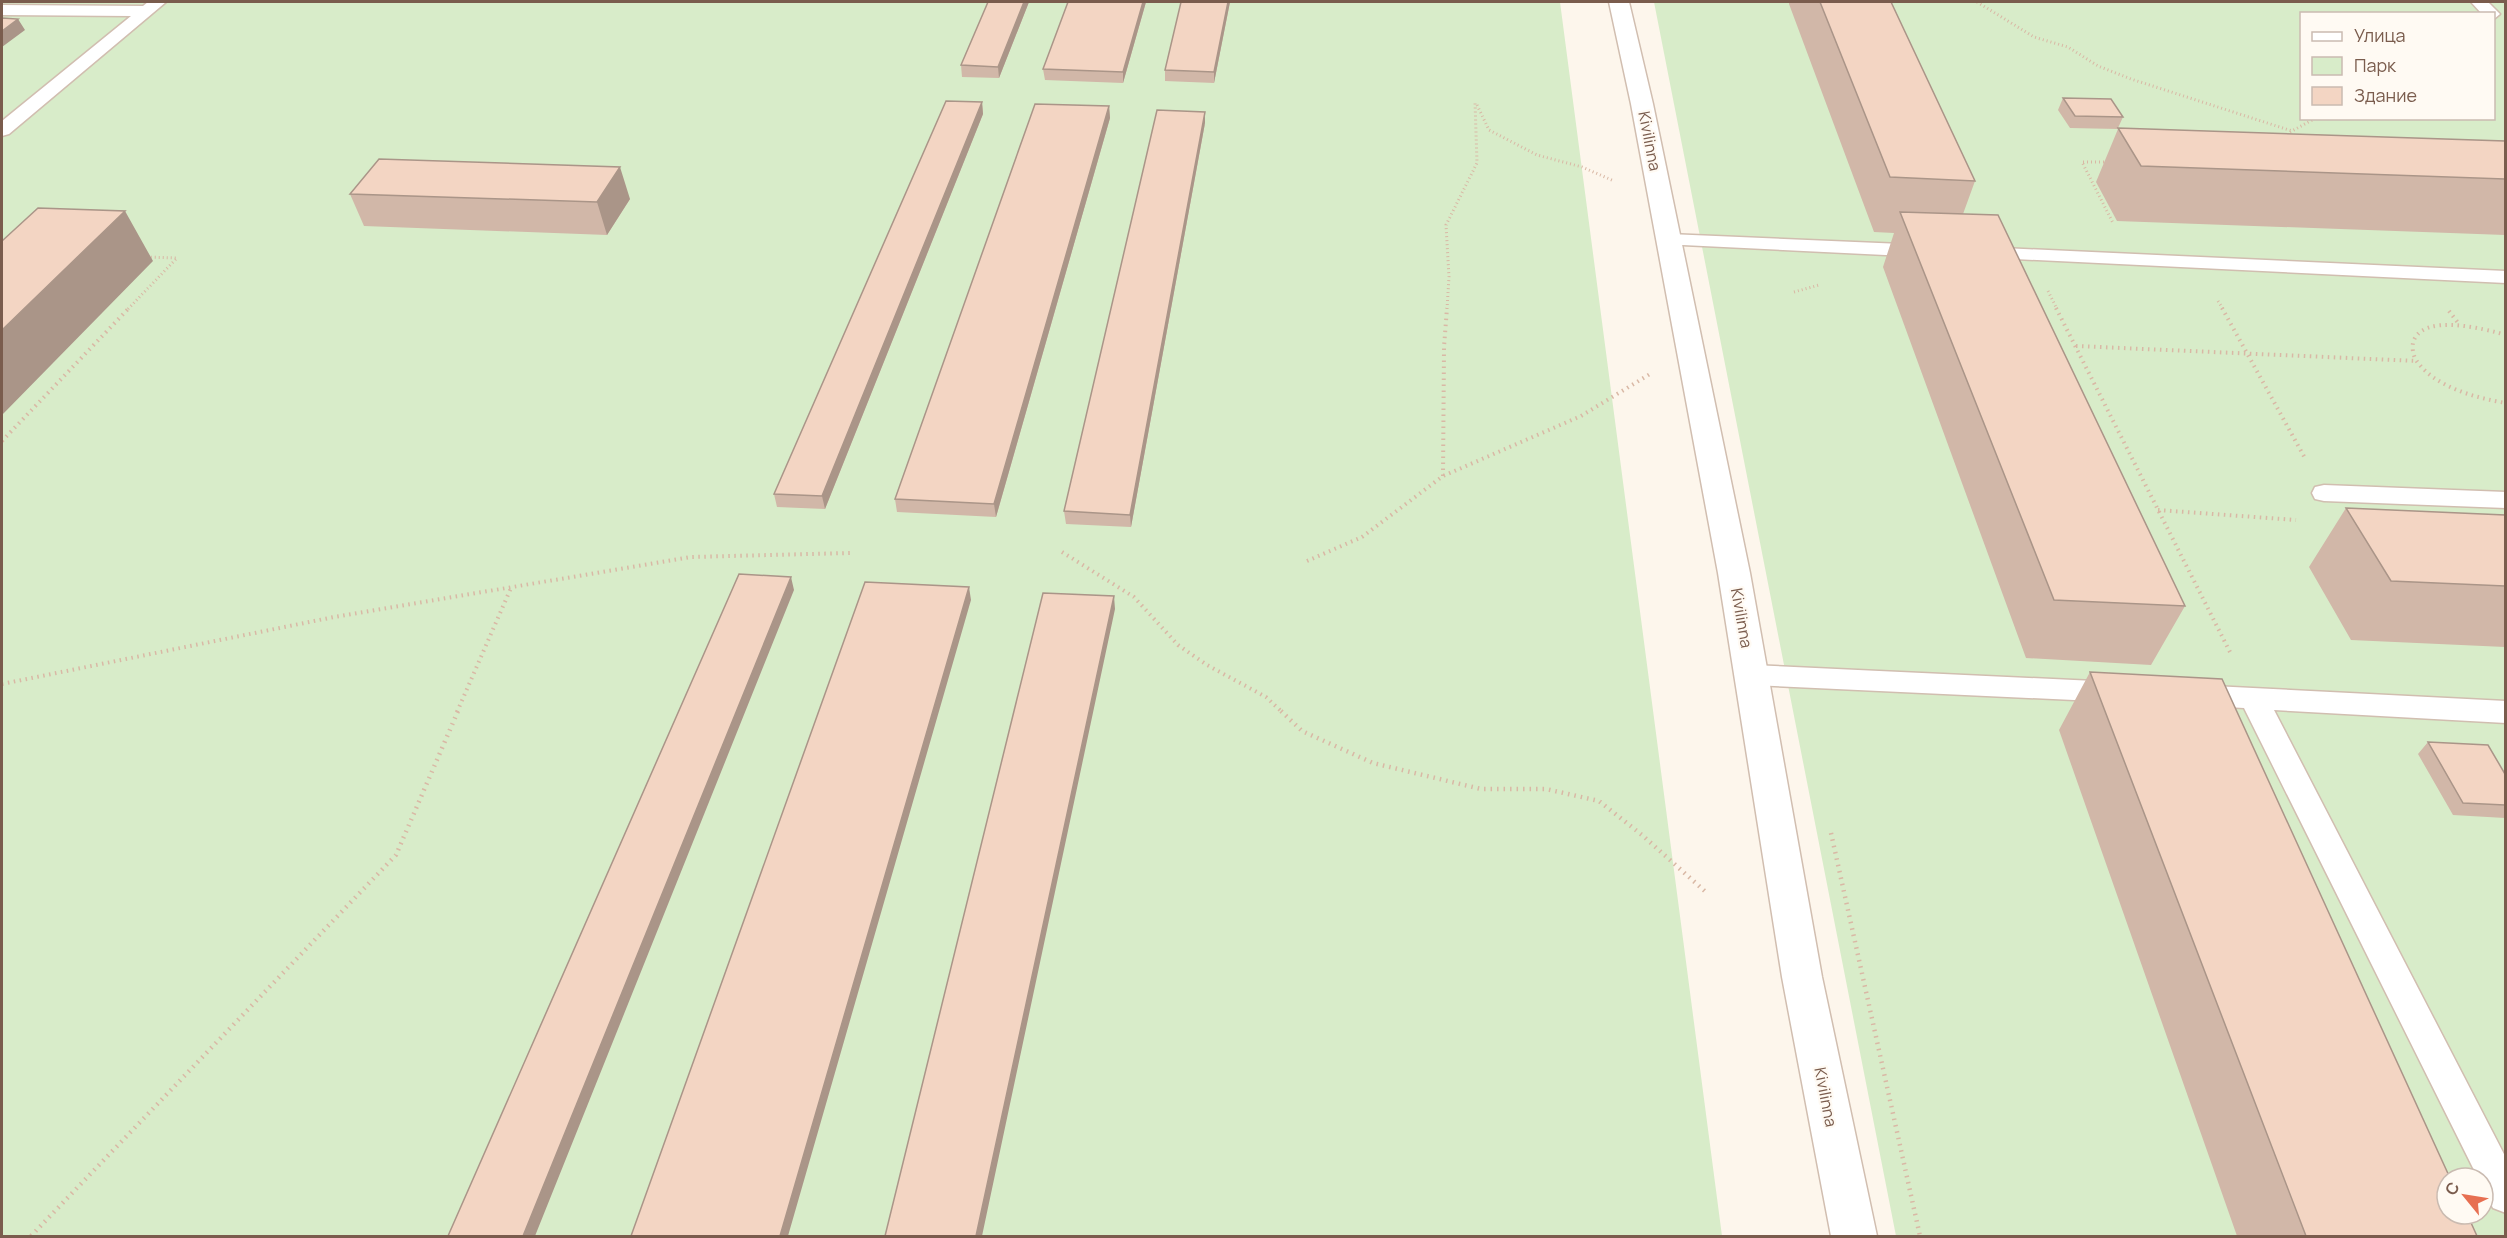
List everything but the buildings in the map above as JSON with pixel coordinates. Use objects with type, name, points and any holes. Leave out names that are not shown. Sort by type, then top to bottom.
[{"type":"street","name":"Kivilinna","points":[[1619,2],[1669,240],[1752,675],[1802,977],[1854,1236]]},
{"type":"lane","points":[[2479,2],[2491,12]]},
{"type":"lane","points":[[2,10],[152,6]]},
{"type":"lane","points":[[2,130],[152,6]]},
{"type":"lane","points":[[1669,240],[2505,277]]},
{"type":"lane","points":[[2324,493],[2505,500]]},
{"type":"lane","points":[[1752,675],[2253,697],[2505,712]]},
{"type":"lane","points":[[2253,697],[2505,1196]]},
{"type":"path","points":[[1977,2],[2034,37],[2068,47],[2098,66],[2131,79],[2292,131]]},
{"type":"path","points":[[1443,476],[1444,347],[1449,277],[1446,225],[1477,163],[1475,102],[1489,130],[1537,155],[1582,167],[1620,183]]},
{"type":"path","points":[[2281,137],[2312,120]]},
{"type":"path","points":[[2116,162],[2082,162],[2132,260]]},
{"type":"path","points":[[2030,255],[2253,697]]},
{"type":"path","points":[[2,441],[177,258],[142,257]]},
{"type":"path","points":[[2158,510],[2340,523],[2198,263]]},
{"type":"path","points":[[2505,335],[2459,325],[2439,325],[2423,330],[2414,338],[2411,349],[2417,361],[2430,374],[2448,386],[2472,396],[2505,404]]},
{"type":"path","points":[[2076,346],[2417,361]]},
{"type":"path","points":[[1307,561],[1362,537],[1443,476],[1581,416],[1653,372]]},
{"type":"path","points":[[1062,552],[1134,597],[1178,645],[1266,697],[1302,731],[1373,763],[1481,789],[1546,789],[1599,801],[1642,835],[1708,894]]},
{"type":"path","points":[[2,684],[334,617],[691,557],[850,553]]},
{"type":"path","points":[[31,1236],[396,855],[512,587]]},
{"type":"green space","points":[[2,2],[1560,2],[1722,1236],[2,1236]]},
{"type":"green space","points":[[1654,2],[2505,2],[2505,1236],[1896,1236]]}]
